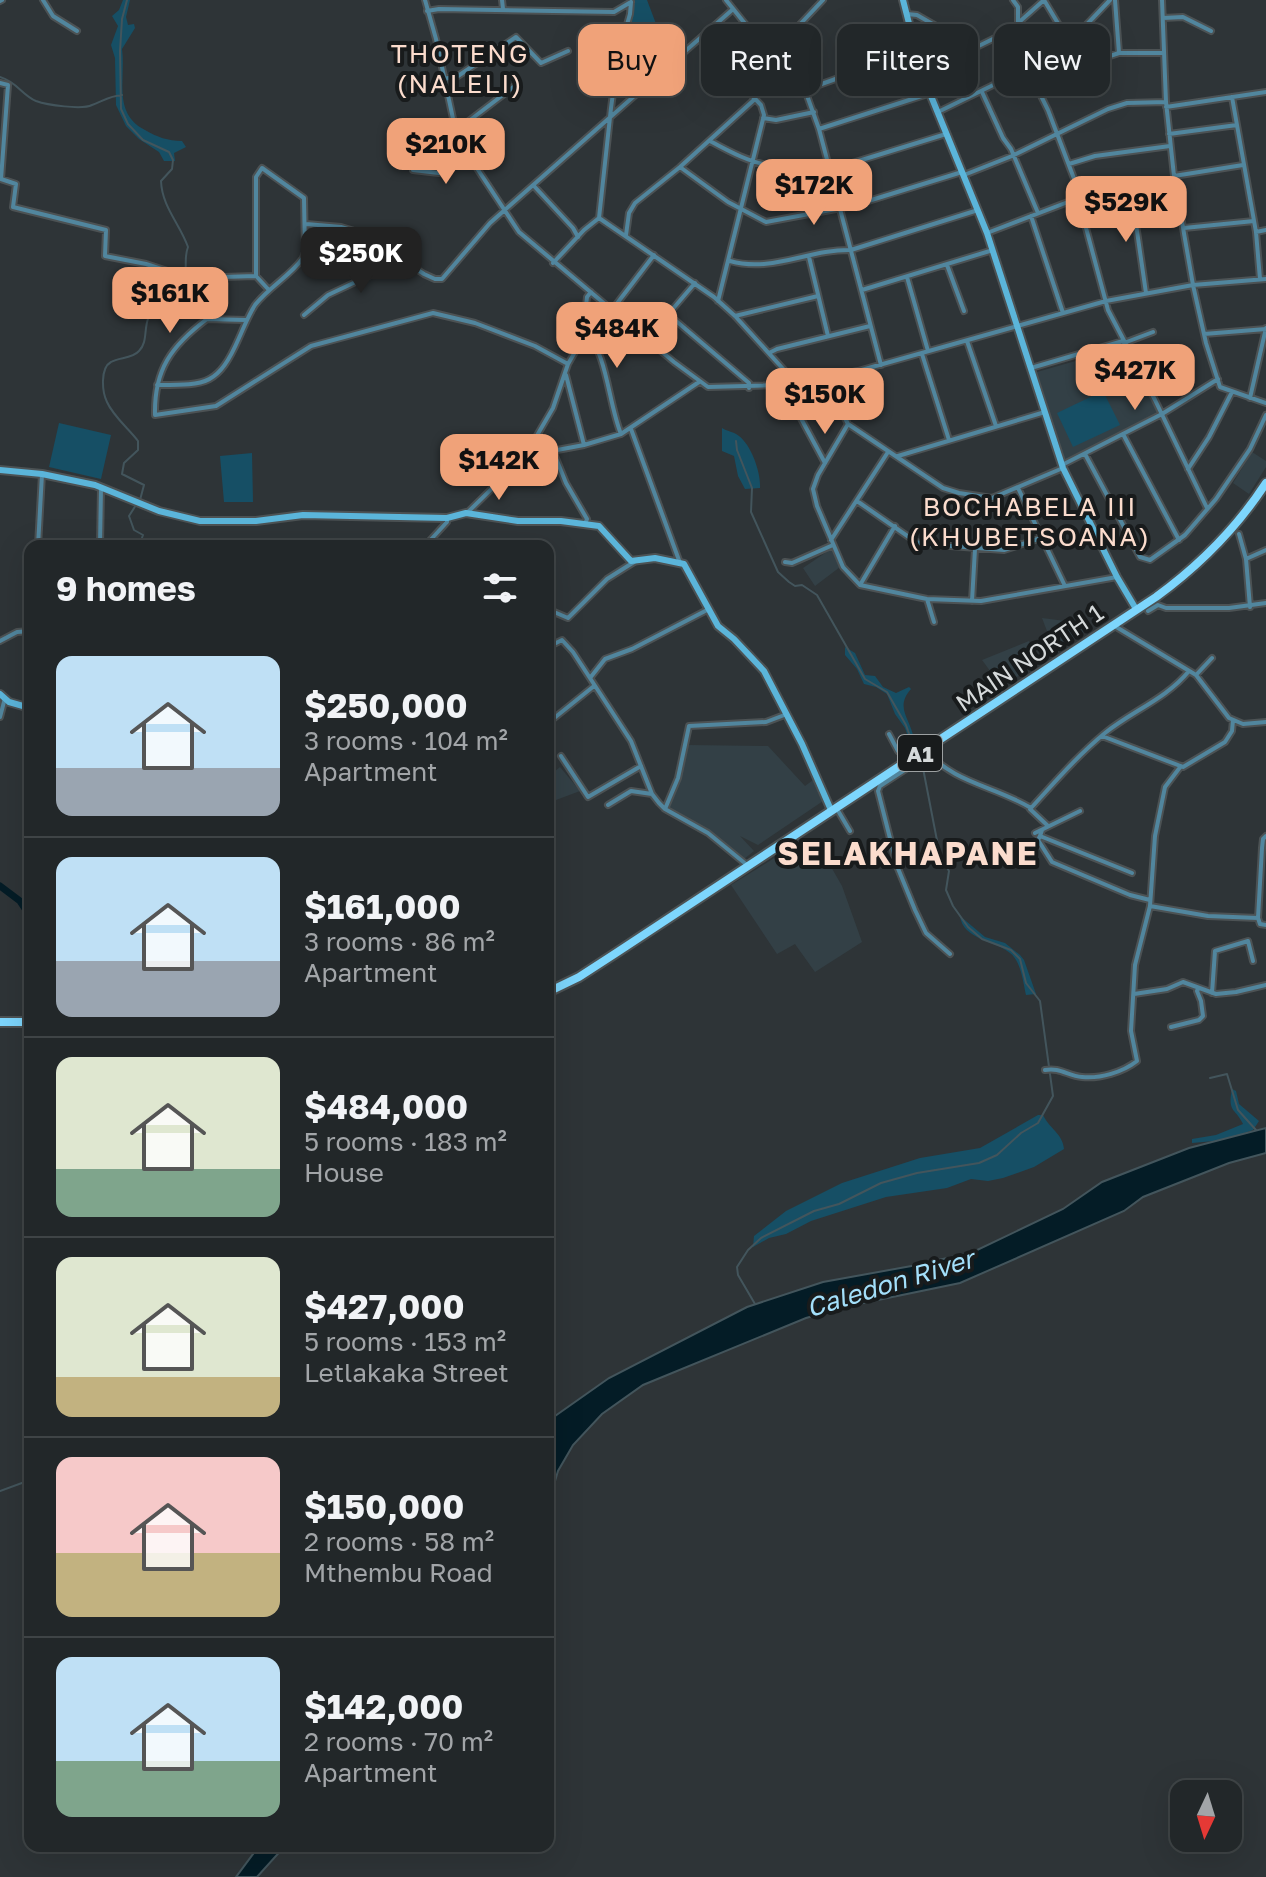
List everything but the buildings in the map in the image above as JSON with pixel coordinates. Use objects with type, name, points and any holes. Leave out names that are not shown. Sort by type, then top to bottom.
[{"type":"main road","name":"MAIN NORTH 1","points":[[554,989],[616,953],[1136,609],[1152,604],[1224,539],[1266,483]]},
{"type":"main road","points":[[0,1022],[24,1022]]},
{"type":"street","points":[[43,0],[53,16],[77,31]]},
{"type":"street","points":[[425,0],[455,128],[504,212],[519,232],[553,263],[708,387],[749,388],[796,383],[881,365],[1106,301],[1193,285],[1263,279],[1232,97]]},
{"type":"street","points":[[464,0],[465,9]]},
{"type":"street","points":[[502,0],[503,9]]},
{"type":"street","points":[[726,0],[744,24]]},
{"type":"street","points":[[800,24],[823,0]]},
{"type":"street","points":[[903,0],[910,24]]},
{"type":"street","points":[[1013,0],[1018,7],[1018,23]]},
{"type":"street","points":[[1018,23],[1044,0],[1059,24]]},
{"type":"street","points":[[1088,24],[1112,0]]},
{"type":"street","points":[[1112,0],[1119,53]]},
{"type":"street","points":[[1162,0],[1170,146],[1204,334],[1220,387],[1266,403]]},
{"type":"street","points":[[427,11],[503,9],[614,12],[631,1]]},
{"type":"street","points":[[553,263],[599,218],[618,56],[631,1]]},
{"type":"street","points":[[545,2],[545,10]]},
{"type":"street","points":[[717,24],[732,10]]},
{"type":"street","points":[[907,14],[917,15],[933,24]]},
{"type":"street","points":[[1163,18],[1183,17],[1211,31]]},
{"type":"street","points":[[444,79],[458,76],[516,37],[541,63],[568,51]]},
{"type":"street","points":[[306,224],[341,227],[361,233],[435,279],[442,279],[490,223],[701,39]]},
{"type":"street","points":[[1110,56],[1119,53],[1164,53]]},
{"type":"street","points":[[0,83],[8,85],[1,179],[16,184],[13,207],[106,230],[104,255],[108,257],[194,278],[256,276]]},
{"type":"street","points":[[455,128],[461,127],[516,85]]},
{"type":"street","points":[[938,112],[994,86]]},
{"type":"street","points":[[982,92],[1038,213]]},
{"type":"street","points":[[680,167],[740,209],[766,222],[873,201],[964,174],[1012,156],[1108,109],[1127,103],[1166,104],[1266,92]]},
{"type":"street","points":[[718,301],[763,118],[761,105],[752,96]]},
{"type":"street","points":[[807,96],[819,129],[881,365]]},
{"type":"street","points":[[819,129],[922,96]]},
{"type":"street","points":[[932,96],[987,233],[1063,466],[1136,609]]},
{"type":"street","points":[[1040,96],[1080,198],[1106,301],[1123,342],[1207,508]]},
{"type":"street","points":[[626,235],[626,226],[635,203],[755,99]]},
{"type":"street","points":[[763,118],[776,120],[814,112]]},
{"type":"street","points":[[1169,134],[1237,125]]},
{"type":"street","points":[[710,141],[752,163],[780,168],[852,163],[946,134]]},
{"type":"street","points":[[1069,164],[1095,156],[1170,146]]},
{"type":"street","points":[[413,170],[439,173],[468,154]]},
{"type":"street","points":[[1174,176],[1243,165]]},
{"type":"street","points":[[157,385],[205,382],[217,375],[233,352],[246,320],[268,289],[303,258],[306,224],[304,198],[262,168],[256,177],[256,276],[268,289]]},
{"type":"street","points":[[987,233],[1080,198],[1176,185]]},
{"type":"street","points":[[534,186],[578,237]]},
{"type":"street","points":[[1131,190],[1146,293]]},
{"type":"street","points":[[730,261],[754,266],[830,251],[851,250],[978,210]]},
{"type":"street","points":[[1031,216],[1063,313]]},
{"type":"street","points":[[599,218],[718,301],[796,383]]},
{"type":"street","points":[[1184,228],[1254,221]]},
{"type":"street","points":[[613,226],[626,226]]},
{"type":"street","points":[[1256,232],[1266,230]]},
{"type":"street","points":[[862,290],[993,250]]},
{"type":"street","points":[[612,311],[654,255]]},
{"type":"street","points":[[809,257],[828,336]]},
{"type":"street","points":[[304,315],[328,295],[402,260]]},
{"type":"street","points":[[946,264],[964,311]]},
{"type":"street","points":[[907,277],[928,351]]},
{"type":"street","points":[[646,339],[695,283]]},
{"type":"street","points":[[466,513],[525,456],[553,408],[568,364],[585,329],[587,297],[591,292]]},
{"type":"street","points":[[735,316],[818,296]]},
{"type":"street","points":[[246,320],[207,319],[163,364],[157,385],[155,415],[216,406],[311,346],[433,313],[475,323],[535,346],[568,364]]},
{"type":"street","points":[[669,315],[749,383],[749,388]]},
{"type":"street","points":[[768,353],[870,326]]},
{"type":"street","points":[[1204,334],[1266,328],[1250,398]]},
{"type":"street","points":[[585,329],[602,366],[621,434]]},
{"type":"street","points":[[1031,368],[1153,332]]},
{"type":"street","points":[[967,340],[996,426]]},
{"type":"street","points":[[922,354],[949,440]]},
{"type":"street","points":[[566,375],[584,445]]},
{"type":"street","points":[[824,377],[848,424],[943,488],[992,498],[1063,466],[1162,414],[1218,379]]},
{"type":"street","points":[[525,456],[584,445],[621,434],[699,382]]},
{"type":"street","points":[[783,385],[825,463]]},
{"type":"street","points":[[1188,469],[1232,392]]},
{"type":"street","points":[[897,457],[1045,412]]},
{"type":"street","points":[[1085,454],[1140,557],[1150,560],[1179,540],[1207,508],[1250,449],[1266,415]]},
{"type":"street","points":[[848,424],[813,489],[848,576],[860,585],[927,599],[972,601],[994,600],[1117,577]]},
{"type":"street","points":[[631,429],[680,563]]},
{"type":"street","points":[[1123,434],[1179,540]]},
{"type":"street","points":[[536,437],[545,452]]},
{"type":"street","points":[[553,451],[566,483],[587,519],[585,524]]},
{"type":"street","points":[[785,562],[792,563],[832,542],[889,452]]},
{"type":"street","points":[[0,470],[42,474],[101,487],[159,511],[200,521],[256,521],[303,515],[447,518],[466,513],[518,521],[599,526],[634,562]]},
{"type":"street","points":[[38,540],[42,474]]},
{"type":"street","points":[[100,540],[101,487]]},
{"type":"street","points":[[1018,487],[1065,586]]},
{"type":"street","points":[[857,501],[924,544],[1004,550],[1041,538]]},
{"type":"street","points":[[430,540],[447,522],[447,518]]},
{"type":"street","points":[[860,585],[895,526]]},
{"type":"street","points":[[1239,534],[1246,559],[1250,607]]},
{"type":"street","points":[[972,601],[975,549]]},
{"type":"street","points":[[1246,559],[1266,550]]},
{"type":"street","points":[[554,612],[568,618],[607,579],[634,562],[655,558],[684,564],[718,626],[764,671],[827,797],[827,805],[834,809],[850,831]]},
{"type":"street","points":[[927,599],[934,622]]},
{"type":"street","points":[[1148,611],[1152,604],[1166,608],[1250,607],[1266,603]]},
{"type":"street","points":[[590,678],[605,659],[632,649],[709,609]]},
{"type":"street","points":[[1112,625],[1196,675],[1233,720],[1243,724],[1266,722]]},
{"type":"street","points":[[0,641],[24,631]]},
{"type":"street","points":[[554,644],[562,640],[573,652],[631,741],[652,794],[665,809],[708,833],[749,866]]},
{"type":"street","points":[[1196,675],[1212,658]]},
{"type":"street","points":[[1047,825],[1029,810],[1074,759],[1102,736],[1144,709],[1189,671]]},
{"type":"street","points":[[554,718],[594,686]]},
{"type":"street","points":[[3,696],[9,702],[24,706]]},
{"type":"street","points":[[0,717],[3,696]]},
{"type":"street","points":[[665,809],[678,778],[689,726],[766,722],[787,714]]},
{"type":"street","points":[[1048,1069],[1058,1068],[1081,1077],[1121,1071],[1136,1063],[1138,1058],[1131,1031],[1135,965],[1150,903],[1155,836],[1165,787],[1181,766],[1225,742],[1232,731],[1233,720]]},
{"type":"street","points":[[889,734],[907,762],[906,769],[880,786],[878,791],[897,866],[926,933],[950,954]]},
{"type":"street","points":[[1102,736],[1181,766]]},
{"type":"street","points":[[926,750],[947,771],[1017,799],[1031,808]]},
{"type":"street","points":[[561,756],[588,797],[641,766]]},
{"type":"street","points":[[608,805],[631,791],[652,794]]},
{"type":"street","points":[[1037,834],[1047,825],[1080,811]]},
{"type":"street","points":[[1037,834],[1052,862],[1150,903],[1208,916],[1258,918]]},
{"type":"street","points":[[1037,834],[1132,873]]},
{"type":"street","points":[[1266,836],[1263,839],[1263,878],[1258,918],[1260,924],[1266,925]]},
{"type":"street","points":[[1212,993],[1215,951],[1248,941],[1253,961]]},
{"type":"street","points":[[608,947],[616,953]]},
{"type":"street","points":[[1134,994],[1167,989],[1183,982],[1212,993],[1236,992],[1266,985]]},
{"type":"street","points":[[1171,1027],[1199,1020],[1203,1016],[1198,989]]},
{"type":"shaded area","points":[[123,0],[130,0],[126,17],[128,25],[134,24],[135,28],[122,49],[124,105],[135,123],[145,130],[163,138],[182,141],[186,147],[174,153],[175,161],[164,161],[159,152],[139,139],[126,126],[116,105],[115,58],[111,45],[118,26],[112,16]]},
{"type":"shaded area","points":[[635,0],[647,0],[656,24],[629,24]]},
{"type":"shaded area","points":[[1121,348],[1125,350],[1158,413],[1065,461],[1037,372]]},
{"type":"shaded area","points":[[1103,391],[1120,425],[1073,447],[1057,413]]},
{"type":"shaded area","points":[[59,423],[111,435],[101,479],[49,467]]},
{"type":"shaded area","points":[[722,428],[737,435],[751,452],[760,488],[745,489],[738,476],[734,456],[722,451]]},
{"type":"shaded area","points":[[1252,452],[1266,461],[1266,467],[1249,494],[1233,483]]},
{"type":"shaded area","points":[[252,453],[253,502],[224,502],[220,456]]},
{"type":"shaded area","points":[[831,549],[840,567],[815,586],[803,568]]},
{"type":"shaded area","points":[[1042,618],[1089,624],[1091,627],[1055,652]]},
{"type":"shaded area","points":[[1029,641],[1040,661],[1002,687],[982,660]]},
{"type":"shaded area","points":[[845,647],[855,653],[865,675],[875,676],[883,687],[896,693],[909,687],[911,689],[904,708],[914,740],[910,742],[887,694],[864,684],[845,655]]},
{"type":"shaded area","points":[[687,745],[768,746],[805,786],[813,780],[826,799],[758,845],[740,836],[754,851],[744,859],[714,834],[668,808],[680,777]]},
{"type":"shaded area","points":[[560,767],[580,791],[554,801],[554,772]]},
{"type":"shaded area","points":[[803,843],[819,866],[830,865],[842,886],[862,942],[815,972],[795,944],[777,954],[731,885]]},
{"type":"shaded area","points":[[960,916],[985,937],[1005,943],[1020,955],[1036,994],[1026,995],[1014,957],[973,935],[962,924]]},
{"type":"shaded area","points":[[1232,1089],[1236,1091],[1239,1104],[1259,1121],[1253,1130],[1225,1140],[1192,1143],[1192,1139],[1216,1135],[1243,1124],[1231,1106]]},
{"type":"shaded area","points":[[1043,1115],[1064,1149],[1034,1167],[1003,1178],[988,1181],[971,1179],[947,1188],[886,1197],[811,1221],[753,1247],[754,1236],[786,1211],[842,1183],[920,1158],[980,1148]]},
{"type":"water","name":"Caledon River","points":[[1266,1128],[1266,1153],[1229,1163],[1143,1197],[1124,1211],[960,1283],[806,1318],[643,1385],[602,1414],[573,1445],[554,1485],[554,1417],[609,1378],[747,1307],[823,1282],[973,1252],[1063,1209],[1102,1182],[1189,1148]]},
{"type":"water","points":[[255,1852],[280,1852],[257,1877],[236,1877]]},
{"type":"waterway","points":[[127,0],[120,51],[121,109],[128,124],[143,140],[169,152],[173,160],[172,169],[161,181],[162,190],[188,247],[186,271],[175,301],[152,312],[139,351],[111,362],[105,369],[105,398],[138,441],[138,450],[124,463],[122,474],[144,485],[140,500]]},
{"type":"waterway","points":[[0,77],[36,101],[56,105],[87,106],[122,95]]},
{"type":"waterway","points":[[736,441],[752,488],[751,512],[778,572],[795,586],[802,585],[817,595],[865,679],[887,692],[906,725],[915,750]]},
{"type":"waterway","points":[[136,505],[129,516],[134,530],[143,535],[141,540]]},
{"type":"waterway","points":[[755,1304],[738,1275],[737,1267],[761,1238],[814,1211],[839,1204],[881,1183],[917,1173],[979,1163],[997,1155],[1021,1133],[1038,1123],[1053,1096],[1040,1001],[1026,983],[1020,959],[1011,950],[982,939],[968,927],[946,890],[949,871],[940,856],[922,763]]},
{"type":"waterway","points":[[0,886],[24,907]]},
{"type":"waterway","points":[[1210,1078],[1227,1074],[1238,1110],[1256,1130]]},
{"type":"waterway","points":[[0,1491],[24,1482]]},
{"type":"district","name":"THOTENG (NALELI)","points":[[460,68]]},
{"type":"district","name":"BOCHABELA III (KHUBETSOANA)","points":[[1030,521]]},
{"type":"district","name":"SELAKHAPANE","points":[[908,853]]}]
